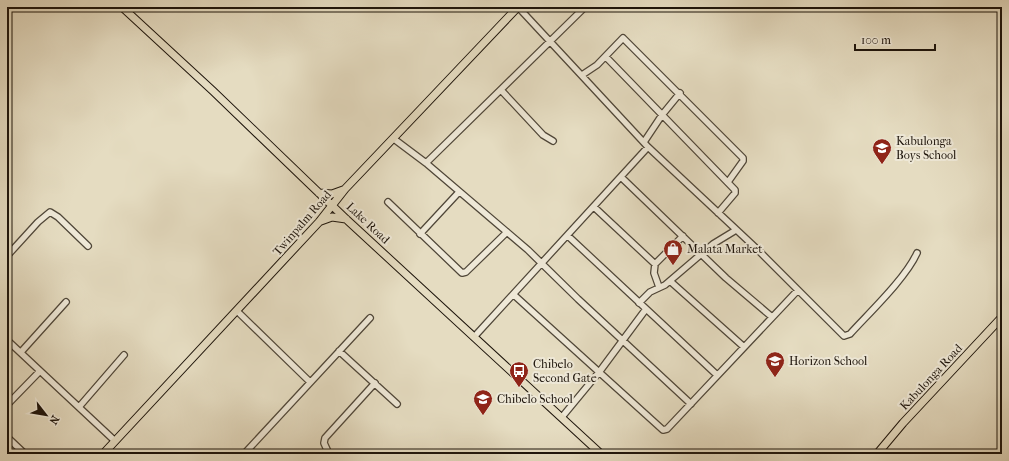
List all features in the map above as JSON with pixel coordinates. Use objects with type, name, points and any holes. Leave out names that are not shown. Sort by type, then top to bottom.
[{"type":"main road","name":"Lake Road","points":[[122,7],[197,76],[318,193],[601,454]]},
{"type":"main road","name":"Twinpalm Road","points":[[104,454],[319,222],[345,189],[518,7]]},
{"type":"main road","points":[[318,193],[332,194],[345,189]]},
{"type":"main road","points":[[319,222],[332,217],[346,219]]},
{"type":"main road","name":"Kabulonga Road","points":[[877,454],[903,423],[1002,317]]},
{"type":"street","points":[[518,7],[648,147],[736,230],[842,334],[847,336],[907,269],[917,253]]},
{"type":"street","points":[[426,163],[585,7]]},
{"type":"street","points":[[582,75],[606,57],[623,38],[743,158],[743,161],[728,182]]},
{"type":"street","points":[[606,57],[736,191],[718,213]]},
{"type":"street","points":[[7,70],[7,76]]},
{"type":"street","points":[[501,90],[543,135],[553,141]]},
{"type":"street","points":[[644,142],[662,115],[680,94]]},
{"type":"street","points":[[394,139],[426,163],[507,232],[691,404]]},
{"type":"street","points":[[474,337],[542,265],[648,147]]},
{"type":"street","points":[[621,177],[701,254],[772,317]]},
{"type":"street","points":[[420,234],[459,192]]},
{"type":"street","points":[[388,202],[420,234],[464,274],[507,232]]},
{"type":"street","points":[[594,207],[655,264]]},
{"type":"street","points":[[7,256],[42,218],[50,212],[58,217],[88,246]]},
{"type":"street","points":[[639,303],[650,292],[670,281],[701,254],[736,230]]},
{"type":"street","points":[[568,236],[717,375]]},
{"type":"street","points":[[659,287],[654,273],[655,264],[683,236]]},
{"type":"street","points":[[670,281],[744,347]]},
{"type":"street","points":[[514,295],[600,371],[661,430],[667,429],[798,290]]},
{"type":"street","points":[[21,352],[66,302]]},
{"type":"street","points":[[562,417],[600,371],[621,340],[646,309]]},
{"type":"street","points":[[237,311],[310,382]]},
{"type":"street","points":[[244,454],[370,318]]},
{"type":"street","points":[[7,340],[116,441]]},
{"type":"street","points":[[339,351],[397,404]]},
{"type":"street","points":[[79,407],[124,355]]},
{"type":"street","points":[[7,405],[40,370]]},
{"type":"street","points":[[328,454],[324,444],[325,438],[375,383]]},
{"type":"street","points":[[7,437],[25,454]]},
{"type":"place","name":"Kabulonga Boys School","points":[[882,165]]},
{"type":"place","name":"Malata Market","points":[[673,266]]},
{"type":"place","name":"Horizon School","points":[[775,378]]},
{"type":"place","name":"Chibelo Second Gate","points":[[519,388]]},
{"type":"place","name":"Chibelo School","points":[[483,416]]}]
